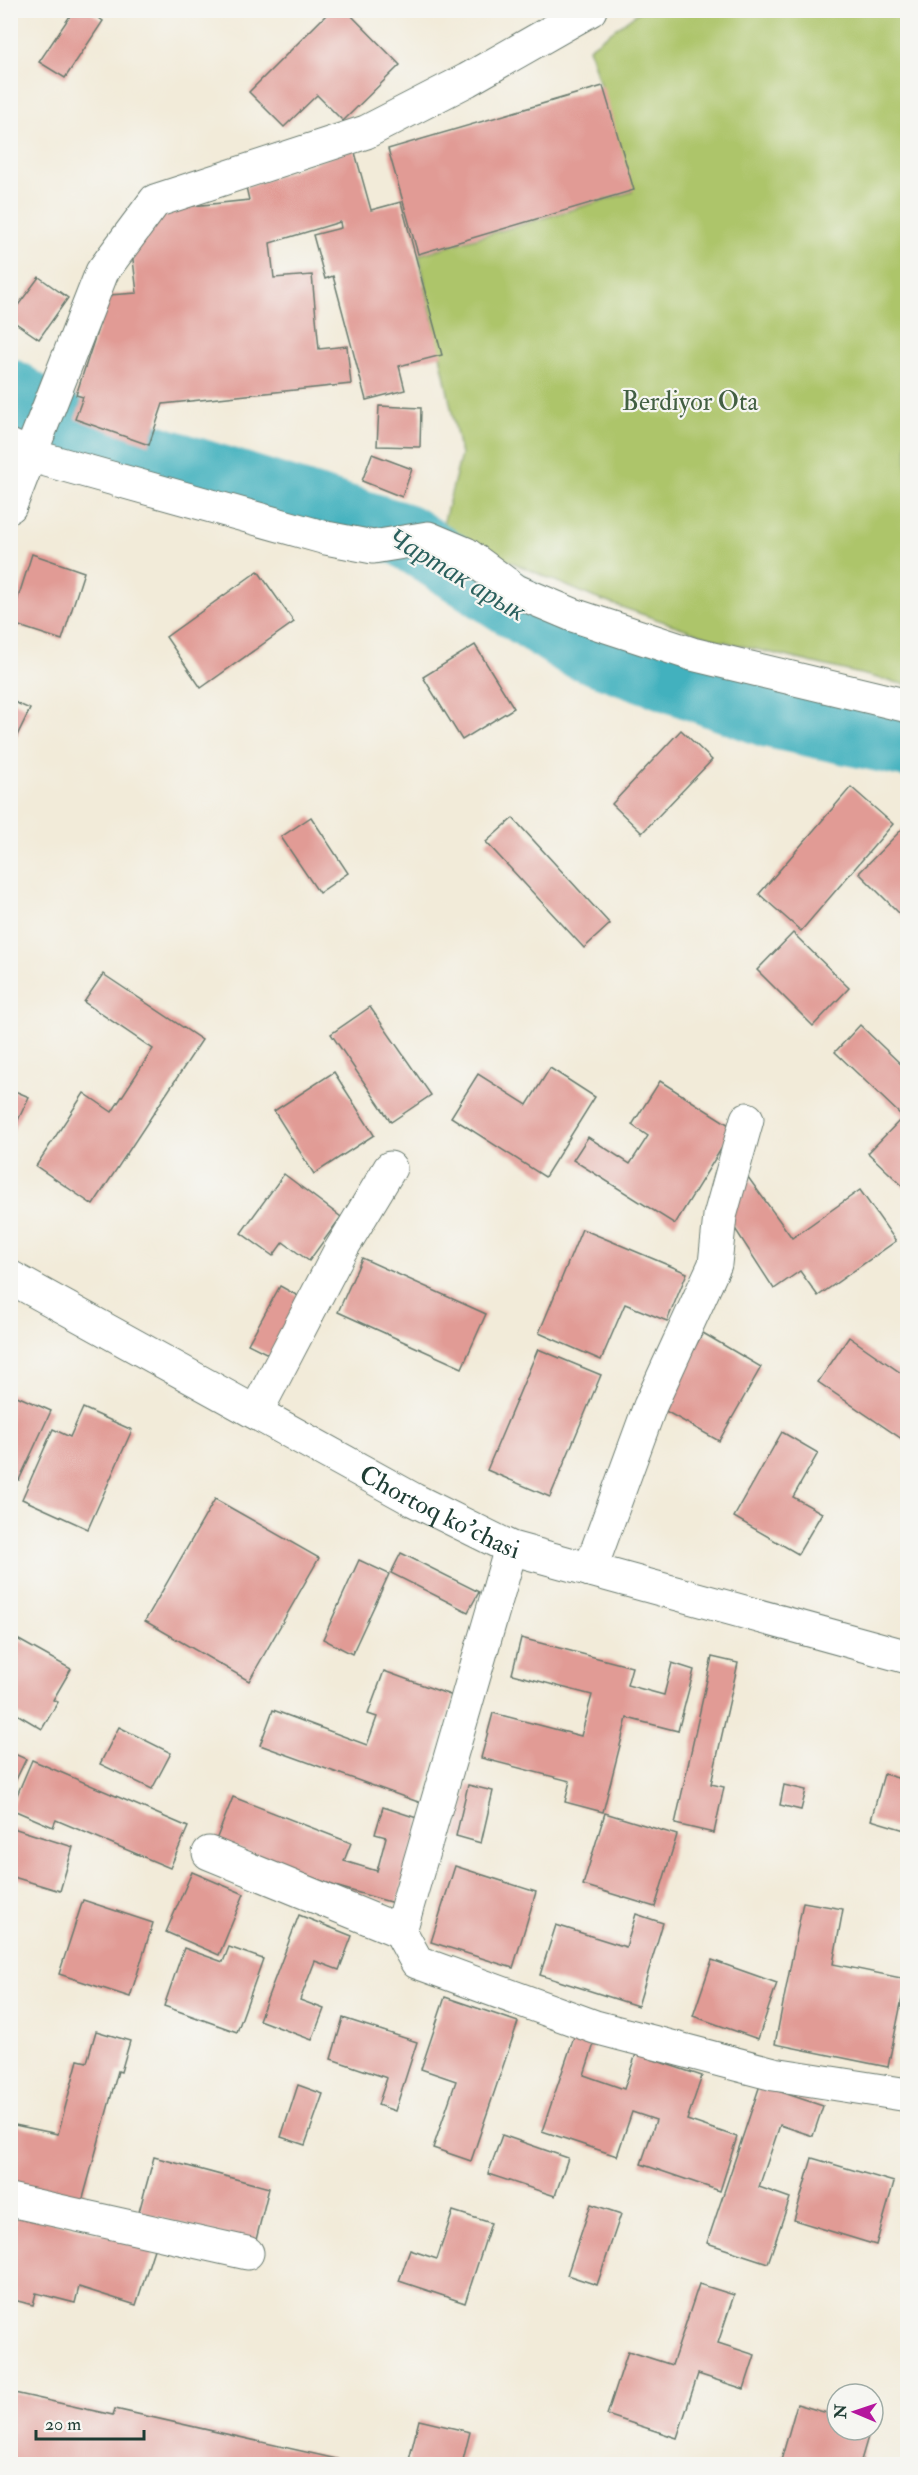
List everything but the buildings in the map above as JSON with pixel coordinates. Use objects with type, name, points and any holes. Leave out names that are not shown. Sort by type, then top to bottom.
[{"type":"street","points":[[10,506],[21,451],[51,400],[102,272],[155,201],[366,132],[467,80],[590,10]]},
{"type":"street","points":[[21,451],[326,538],[373,547],[412,540],[466,554],[516,591],[573,615],[692,654],[908,706]]},
{"type":"street","points":[[590,1570],[650,1406],[715,1264],[720,1216],[747,1119]]},
{"type":"street","points":[[256,1412],[340,1251],[390,1168]]},
{"type":"street","name":"Chortoq ko'chasi","points":[[10,1277],[414,1500],[511,1548],[908,1657]]},
{"type":"street","points":[[400,1931],[511,1548]]},
{"type":"street","points":[[209,1853],[400,1931],[417,1962],[595,2027],[774,2074],[908,2095]]},
{"type":"street","points":[[10,2200],[247,2253]]},
{"type":"green space","name":"Berdiyor Ota","points":[[640,11],[907,11],[907,685],[717,640],[595,598],[441,532],[461,455],[419,255],[632,192],[589,48]]},
{"type":"waterway","name":"Чартак арык","points":[[10,391],[67,429],[404,535],[576,646],[769,716],[908,746]]}]
